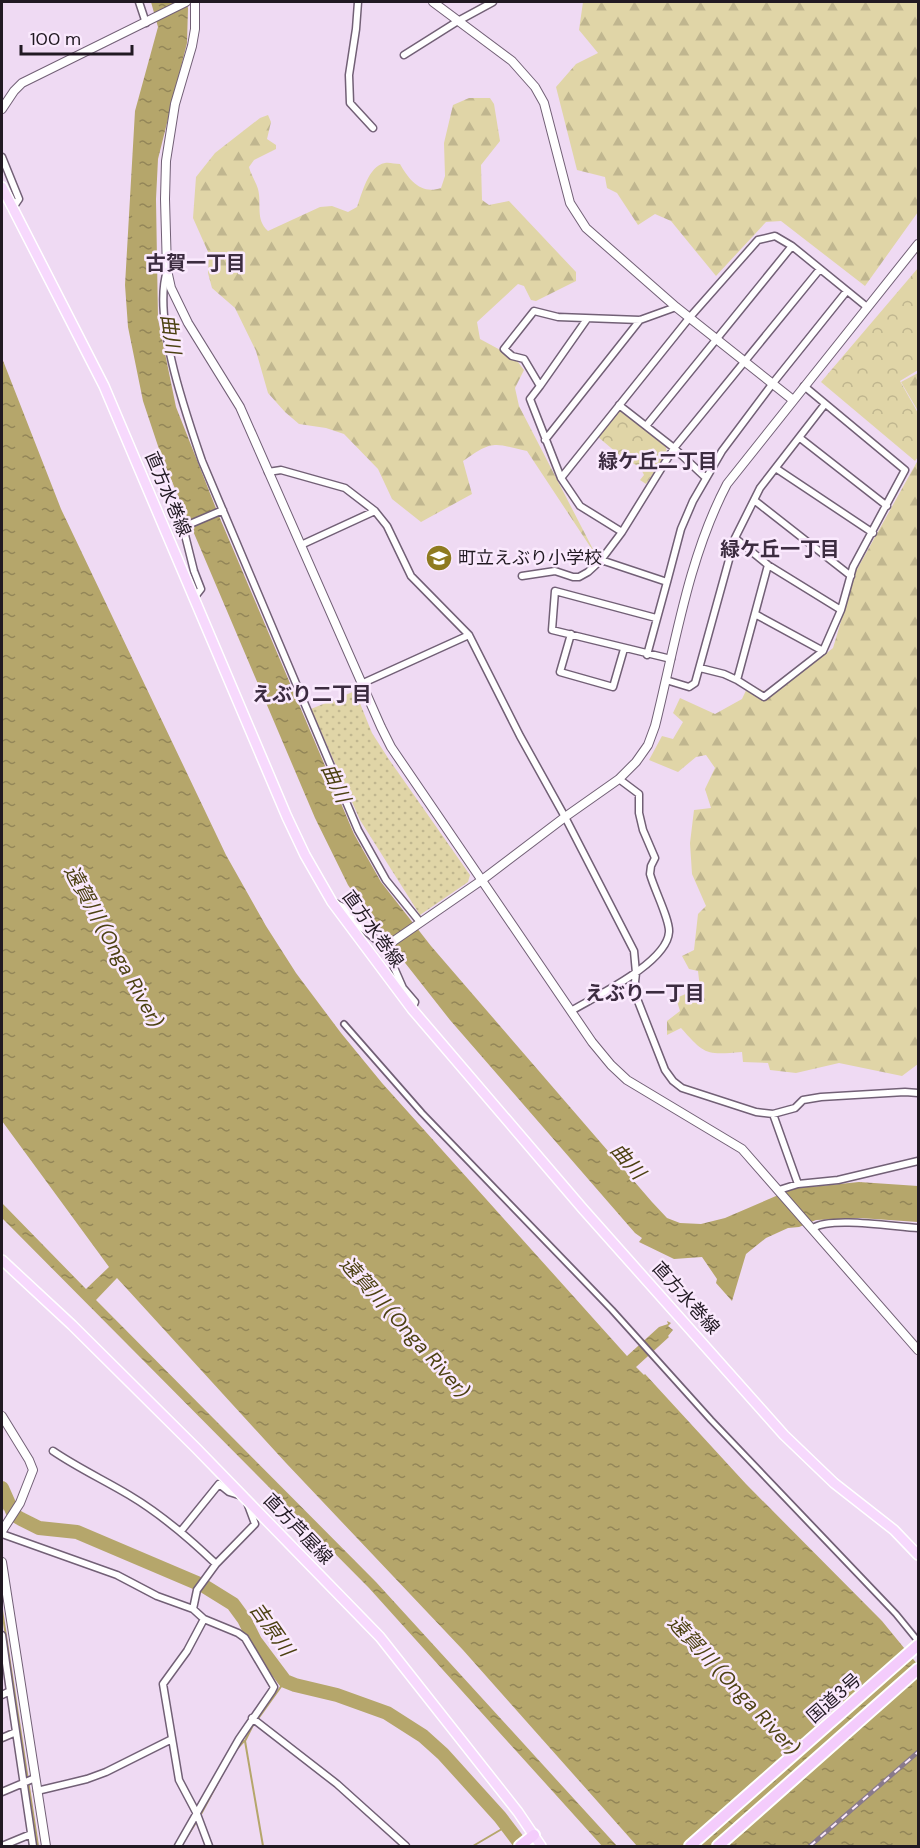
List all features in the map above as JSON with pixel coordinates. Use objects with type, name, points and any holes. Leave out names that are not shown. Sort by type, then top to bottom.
[{"type":"highway","name":"国道3号","points":[[690,1846],[918,1643]]},
{"type":"highway","name":"国道3号","points":[[718,1846],[918,1669]]},
{"type":"main road","name":"直方水巻線","points":[[2,187],[104,386],[287,817],[305,855],[332,902],[412,1009],[584,1209],[784,1435],[834,1483],[894,1530],[918,1555]]},
{"type":"main road","name":"直方芦屋線","points":[[2,1260],[72,1325],[245,1497],[394,1653],[518,1812],[528,1840],[541,1846]]},
{"type":"street","points":[[139,2],[146,23]]},
{"type":"street","points":[[2,109],[22,83],[186,2]]},
{"type":"street","points":[[195,2],[194,38],[175,104],[166,161],[167,270],[178,305],[240,407],[361,684],[391,747],[610,1065],[627,1080],[742,1149],[918,1350]]},
{"type":"street","points":[[358,2],[349,75],[350,103],[373,128]]},
{"type":"street","points":[[433,2],[512,61],[535,87],[544,103],[570,202],[586,228],[676,307],[793,400]]},
{"type":"street","points":[[404,56],[458,21],[493,2]]},
{"type":"street","points":[[2,157],[19,199],[12,208]]},
{"type":"street","points":[[561,478],[690,317],[758,240],[775,236],[792,246],[867,307]]},
{"type":"street","points":[[385,947],[482,880],[565,816],[619,779],[636,762],[648,745],[655,726],[700,546],[716,504],[741,464],[918,244]]},
{"type":"street","points":[[646,426],[792,246]]},
{"type":"street","points":[[522,576],[555,571],[579,577],[601,560],[622,532],[674,448],[820,269]]},
{"type":"street","points":[[167,270],[162,285],[164,311],[181,400],[202,461],[358,830],[386,880],[419,922]]},
{"type":"street","points":[[647,654],[681,529],[693,501],[722,451],[772,383],[846,292]]},
{"type":"street","points":[[540,386],[524,359],[513,356],[504,349],[534,311],[558,317],[587,320],[640,320],[676,307]]},
{"type":"street","points":[[587,320],[530,399],[561,478],[580,506],[622,532]]},
{"type":"street","points":[[545,440],[640,320]]},
{"type":"street","points":[[700,668],[724,674],[764,697],[823,651],[841,610],[853,567],[905,470],[804,386]]},
{"type":"street","points":[[619,405],[674,448],[706,478]]},
{"type":"street","points":[[666,680],[689,687],[695,683],[735,538],[760,488],[825,405]]},
{"type":"street","points":[[800,438],[887,506]]},
{"type":"street","points":[[777,469],[873,533]]},
{"type":"street","points":[[268,472],[281,470],[345,488],[375,511],[387,526],[411,576],[469,635],[520,736],[565,816],[633,951],[636,973],[634,991],[657,1052],[673,1081],[682,1088],[712,1099],[756,1112],[773,1114],[795,1107],[803,1100],[821,1097],[918,1093]]},
{"type":"street","points":[[754,500],[850,576]]},
{"type":"street","points":[[194,598],[201,589],[183,527],[223,510]]},
{"type":"street","points":[[301,545],[375,511]]},
{"type":"street","points":[[735,538],[768,565],[841,610]]},
{"type":"street","points":[[601,560],[667,582]]},
{"type":"street","points":[[737,680],[768,565]]},
{"type":"street","points":[[656,618],[555,591],[552,630],[671,659]]},
{"type":"street","points":[[755,614],[823,651]]},
{"type":"street","points":[[571,634],[560,672],[613,687],[624,649]]},
{"type":"street","points":[[361,684],[469,635]]},
{"type":"street","points":[[571,1011],[636,973],[663,950],[669,930],[650,874],[655,858],[643,830],[639,813],[639,794],[619,779]]},
{"type":"street","points":[[332,902],[343,907],[357,924],[385,947],[403,988],[415,1002],[412,1009]]},
{"type":"street","points":[[344,1024],[422,1113],[612,1310],[711,1420],[896,1614],[918,1643]]},
{"type":"street","points":[[773,1114],[798,1184]]},
{"type":"street","points":[[780,1191],[798,1184],[838,1180],[918,1161]]},
{"type":"street","points":[[812,1227],[818,1224],[857,1223],[918,1228]]},
{"type":"street","points":[[2,1416],[30,1460],[33,1470],[20,1503],[2,1533],[117,1575],[158,1596],[193,1609],[204,1619],[246,1638],[273,1687],[252,1718],[178,1846]]},
{"type":"street","points":[[53,1451],[76,1467],[130,1495],[180,1531],[216,1564]]},
{"type":"street","points":[[180,1531],[219,1484],[229,1492],[245,1497],[255,1524],[236,1541],[202,1581],[197,1590],[193,1609]]},
{"type":"street","points":[[2,1562],[46,1846]]},
{"type":"street","points":[[204,1619],[187,1651],[163,1684],[179,1780],[197,1814],[209,1846]]},
{"type":"street","points":[[2,1635],[33,1846]]},
{"type":"street","points":[[2,1695],[10,1691]]},
{"type":"street","points":[[252,1718],[338,1784],[406,1846]]},
{"type":"street","points":[[2,1738],[16,1732]]},
{"type":"street","points":[[37,1791],[106,1772],[172,1739]]},
{"type":"street","points":[[2,1792],[35,1778]]},
{"type":"street","points":[[2,1846],[31,1834]]},
{"type":"green space","points":[[583,2],[918,2],[918,212],[865,286],[781,221],[766,222],[716,276],[671,221],[655,214],[638,225],[617,193],[607,188],[605,177],[577,170],[556,87],[576,64],[598,53],[579,30]]},
{"type":"green space","points":[[469,98],[490,98],[494,104],[500,141],[481,165],[482,200],[489,205],[509,201],[576,272],[576,281],[536,301],[531,300],[524,286],[518,284],[477,322],[480,339],[515,358],[524,370],[515,388],[519,406],[597,557],[527,451],[507,446],[487,446],[463,461],[472,494],[421,522],[392,499],[378,469],[344,434],[326,428],[299,424],[268,393],[256,351],[235,308],[212,288],[208,273],[209,254],[193,218],[196,177],[215,153],[260,118],[268,115],[271,122],[267,139],[276,145],[276,149],[254,160],[249,167],[258,189],[260,217],[268,231],[320,207],[332,206],[348,212],[357,207],[370,175],[379,165],[385,163],[400,164],[416,185],[422,188],[434,190],[441,188],[445,176],[444,143],[453,105]]},
{"type":"green space","points":[[918,268],[918,370],[900,381],[918,413],[918,457],[915,461],[821,382]]},
{"type":"green space","points":[[918,373],[918,411],[901,382]]},
{"type":"green space","points":[[617,411],[621,411],[666,447],[667,453],[646,484],[640,480],[644,475],[640,467],[623,458],[598,437]]},
{"type":"green space","points":[[918,460],[918,1064],[902,1076],[839,1063],[796,1073],[770,1070],[768,1063],[743,1062],[742,1052],[713,1053],[707,1051],[696,1044],[681,1028],[667,1035],[667,1021],[680,1011],[676,998],[700,988],[698,971],[689,969],[682,956],[694,950],[698,914],[706,906],[692,874],[690,843],[694,810],[711,808],[705,789],[715,768],[706,755],[696,757],[678,772],[649,760],[662,736],[673,739],[683,722],[673,713],[680,698],[715,714],[742,699],[749,684],[773,695],[833,648],[856,571]]},
{"type":"green space","points":[[355,691],[372,733],[470,875],[468,882],[420,915],[360,820],[311,709]]},
{"type":"water","points":[[151,2],[186,2],[188,8],[187,43],[158,159],[156,199],[158,319],[176,407],[219,516],[354,834],[381,882],[431,946],[667,1218],[680,1223],[701,1224],[725,1218],[797,1187],[859,1182],[918,1186],[918,1222],[860,1218],[816,1220],[799,1227],[788,1228],[766,1238],[746,1254],[732,1301],[716,1283],[717,1279],[702,1257],[674,1259],[639,1242],[642,1238],[635,1233],[450,1020],[380,931],[348,885],[315,818],[162,458],[143,401],[128,327],[125,285],[135,111],[158,27]]},
{"type":"water","name":"遠賀川 (Onga River)","points":[[2,358],[61,509],[226,855],[266,926],[296,973],[382,1083],[627,1356],[659,1327],[668,1324],[667,1321],[671,1323],[668,1326],[673,1330],[669,1337],[636,1367],[746,1484],[882,1621],[918,1665],[918,1846],[637,1846],[463,1650],[286,1463],[117,1278],[96,1300],[376,1582],[617,1846],[602,1846],[369,1588],[2,1218],[2,1203],[86,1289],[109,1267],[2,1121]]},
{"type":"waterway","name":"吉原川","points":[[2,1488],[14,1515],[21,1519],[39,1528],[77,1532],[204,1586],[233,1604],[255,1641],[285,1681],[337,1695],[387,1713],[423,1736],[443,1754],[500,1817],[522,1846]]},
{"type":"waterway","points":[[2,1511],[6,1499]]},
{"type":"waterway","points":[[2,1610],[38,1846]]},
{"type":"waterway","points":[[263,1846],[245,1741],[252,1727],[285,1681]]},
{"type":"waterway","points":[[236,1750],[244,1741]]},
{"type":"waterway","points":[[200,1816],[230,1760]]},
{"type":"waterway","points":[[181,1846],[197,1821]]},
{"type":"waterway","points":[[473,1846],[507,1826]]},
{"type":"railway","points":[[810,1846],[918,1752]]},
{"type":"place","name":"町立えぶり小学校","points":[[439,558]]},
{"type":"district","name":"古賀一丁目","points":[[196,263]]},
{"type":"district","name":"緑ケ丘二丁目","points":[[658,461]]},
{"type":"district","name":"緑ケ丘一丁目","points":[[780,549]]},
{"type":"district","name":"えぶり二丁目","points":[[312,694]]},
{"type":"district","name":"えぶり一丁目","points":[[645,993]]},
{"type":"water label","name":"曲川","points":[[171,334]]},
{"type":"water label","name":"曲川","points":[[336,783]]},
{"type":"water label","name":"曲川","points":[[628,1161]]}]
